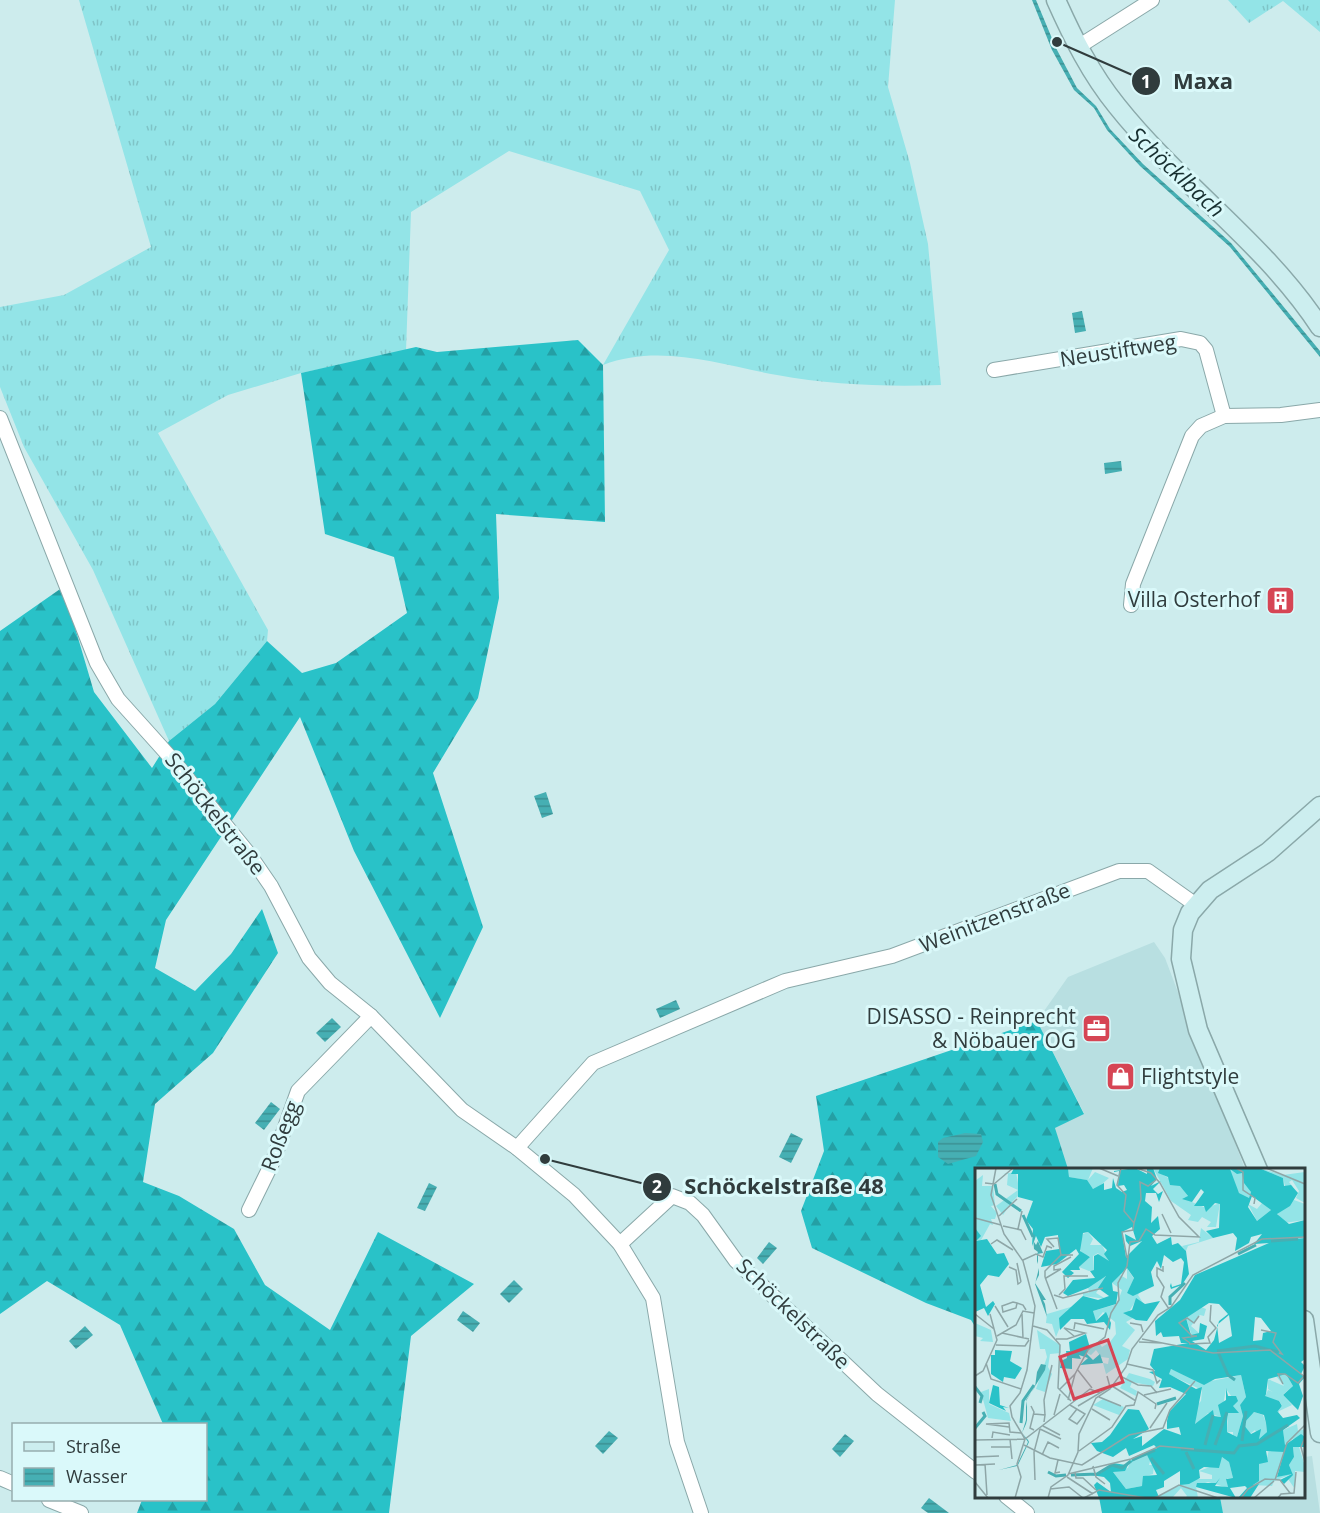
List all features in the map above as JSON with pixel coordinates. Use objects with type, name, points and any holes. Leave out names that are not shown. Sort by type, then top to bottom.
[{"type":"main road","points":[[1056,0],[1092,72],[1131,123],[1173,168],[1252,244],[1319,323]]},
{"type":"main road","points":[[1257,1168],[1198,1030],[1184,981],[1181,941],[1183,930],[1197,904],[1210,890],[1268,852],[1320,806]]},
{"type":"main road","points":[[1305,1327],[1320,1433]]},
{"type":"street","points":[[1078,46],[1152,0]]},
{"type":"street","name":"Neustiftweg","points":[[994,370],[1181,339],[1200,343],[1206,350],[1224,416]]},
{"type":"street","points":[[1131,605],[1133,584],[1192,436],[1201,426],[1224,416],[1281,415],[1320,411]]},
{"type":"street","name":"Schöckelstraße","points":[[0,418],[97,663],[118,699],[171,758],[249,854],[271,886],[309,958],[330,982],[371,1016],[462,1110],[517,1148],[574,1195],[620,1244],[653,1298],[677,1442],[701,1513]]},
{"type":"street","name":"Weinitzenstraße","points":[[517,1148],[593,1063],[785,981],[892,956],[1119,871],[1148,871],[1197,904]]},
{"type":"street","name":"Roßegg","points":[[249,1210],[273,1161],[298,1091],[371,1016]]},
{"type":"street","name":"Schöckelstraße","points":[[620,1244],[672,1197],[690,1203],[703,1215],[736,1261],[794,1318],[877,1394],[975,1471]]},
{"type":"street","points":[[1007,1498],[1027,1513]]},
{"type":"street","points":[[51,1501],[81,1513]]},
{"type":"shaded area","points":[[1154,942],[1165,958],[1245,1168],[1068,1168],[1055,1128],[1084,1113],[1037,1021],[1068,977]]},
{"type":"shaded area","points":[[1312,1456],[1320,1513],[1223,1513],[1220,1498],[1305,1498],[1305,1457]]},
{"type":"green space","points":[[79,0],[895,0],[888,87],[910,163],[928,244],[941,385],[900,386],[818,381],[669,356],[625,359],[603,365],[669,250],[640,191],[509,151],[411,212],[406,351],[301,373],[228,395],[158,433],[268,630],[267,641],[215,704],[169,741],[93,570],[24,447],[0,387],[0,307],[64,295],[151,247]]},
{"type":"green space","points":[[1228,0],[1320,0],[1320,32],[1283,1],[1249,23]]},
{"type":"green space","points":[[578,340],[603,365],[605,522],[496,514],[499,598],[478,698],[433,773],[483,927],[440,1018],[354,851],[300,717],[166,920],[155,968],[195,991],[231,954],[262,909],[278,953],[213,1053],[155,1104],[143,1182],[179,1196],[234,1229],[265,1285],[330,1330],[378,1232],[474,1284],[411,1336],[389,1513],[137,1513],[142,1501],[207,1501],[207,1423],[163,1423],[120,1325],[47,1281],[0,1314],[0,631],[63,587],[94,692],[152,768],[169,741],[215,704],[267,641],[302,673],[336,663],[407,613],[394,557],[325,534],[301,373],[416,347],[437,352]]},
{"type":"green space","points":[[1037,1021],[1084,1114],[1055,1128],[1068,1168],[975,1168],[975,1326],[971,1320],[926,1303],[812,1248],[801,1211],[824,1151],[816,1096]]},
{"type":"green space","points":[[1099,1498],[1220,1498],[1223,1513],[1102,1513]]},
{"type":"water","name":"Schöcklbach","points":[[1032,0],[1036,0],[1056,48],[1077,88],[1096,106],[1110,129],[1143,164],[1231,243],[1320,351],[1320,357],[1230,247],[1140,166],[1107,130],[1094,108],[1074,90],[1052,50]]},
{"type":"water","points":[[1082,311],[1086,331],[1075,333],[1072,313]]},
{"type":"water","points":[[1121,461],[1122,471],[1105,474],[1104,463]]},
{"type":"water","points":[[546,792],[553,814],[542,818],[534,796]]},
{"type":"water","points":[[676,1000],[680,1009],[660,1018],[656,1009]]},
{"type":"water","points":[[332,1018],[341,1027],[325,1042],[316,1033]]},
{"type":"water","points":[[271,1102],[280,1109],[264,1130],[255,1123]]},
{"type":"water","points":[[791,1133],[803,1139],[791,1163],[779,1157]]},
{"type":"water","points":[[965,1133],[981,1134],[983,1142],[976,1156],[948,1164],[938,1157],[938,1142],[943,1138]]},
{"type":"water","points":[[429,1183],[437,1187],[425,1211],[417,1208]]},
{"type":"water","points":[[769,1242],[777,1248],[763,1264],[757,1258]]},
{"type":"water","points":[[514,1280],[523,1289],[509,1303],[500,1294]]},
{"type":"water","points":[[463,1311],[480,1323],[473,1332],[457,1320]]},
{"type":"water","points":[[85,1326],[93,1335],[76,1349],[69,1341]]},
{"type":"water","points":[[609,1431],[618,1438],[603,1454],[595,1446]]},
{"type":"water","points":[[845,1434],[854,1441],[840,1457],[832,1449]]},
{"type":"water","points":[[929,1498],[949,1513],[928,1513],[921,1508]]},
{"type":"place","name":"Maxa","points":[[1057,42]]},
{"type":"place","name":"Villa Osterhof","points":[[1281,600]]},
{"type":"place","name":"DISASSO - Reinprecht & Nöbauer OG","points":[[1097,1029]]},
{"type":"place","name":"Flightstyle","points":[[1120,1077]]},
{"type":"place","name":"Schöckelstraße 48","points":[[545,1159]]}]
